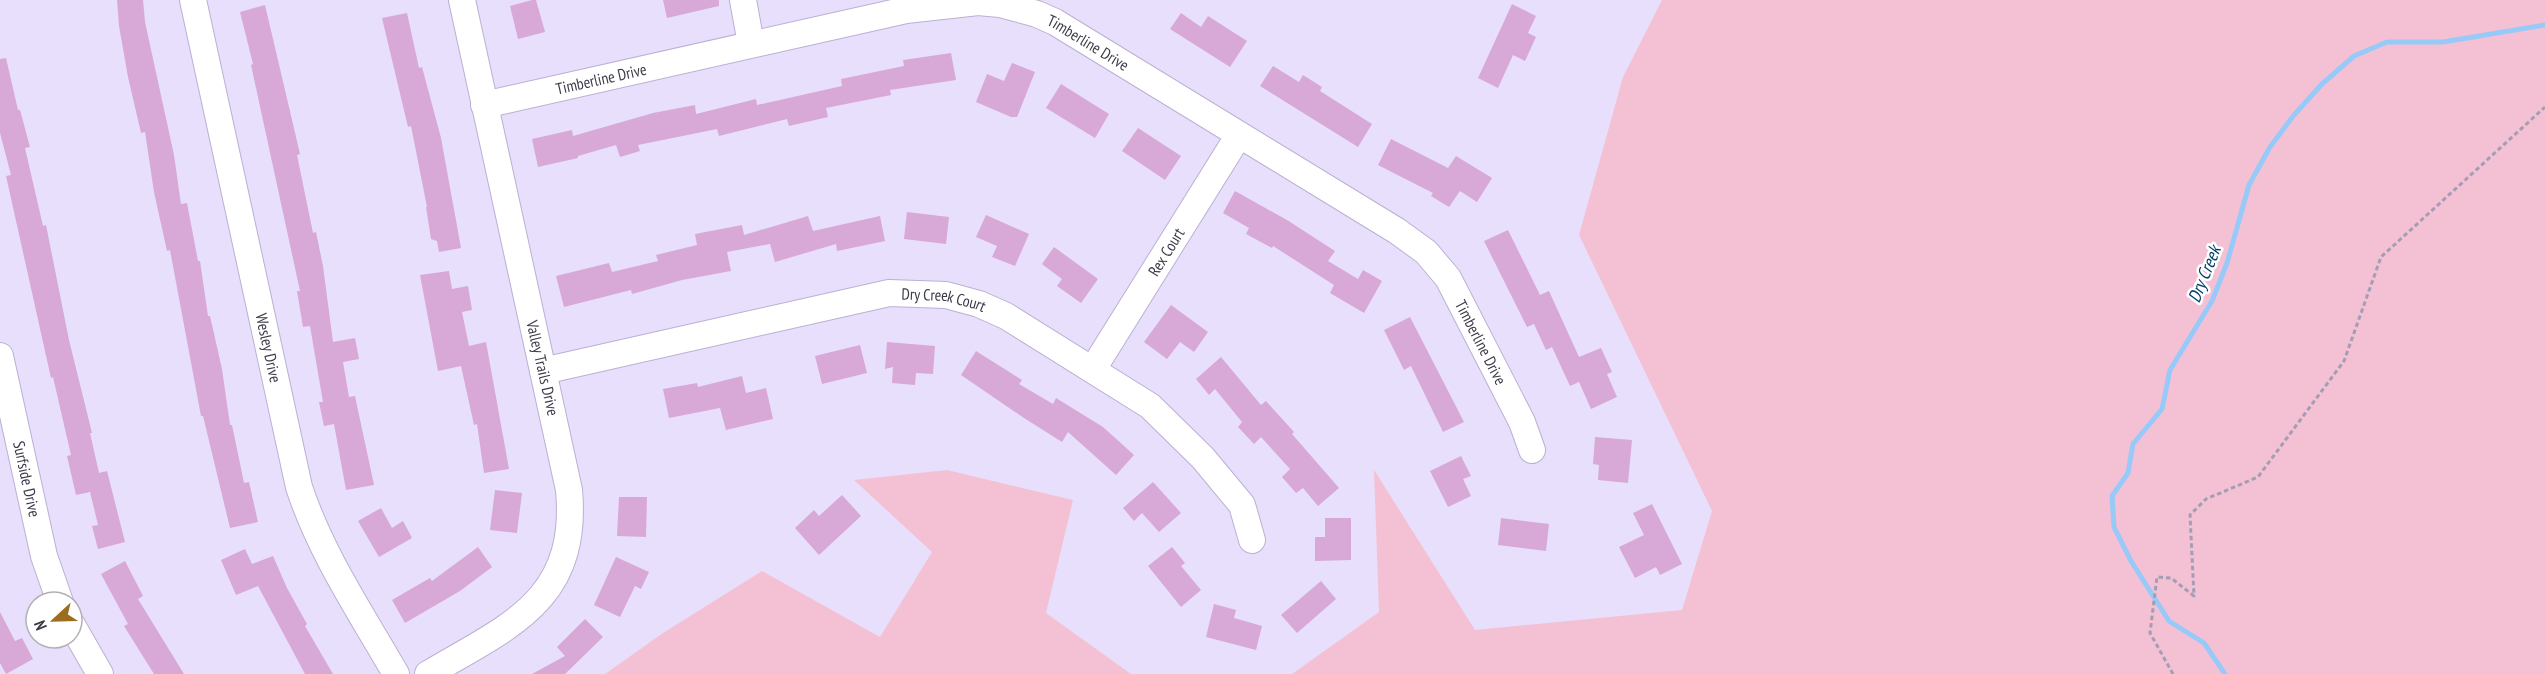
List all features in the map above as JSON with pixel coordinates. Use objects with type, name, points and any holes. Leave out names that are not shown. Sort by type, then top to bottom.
[{"type":"street","name":"Wesley Drive","points":[[193,0],[299,487],[309,518],[332,564],[396,674]]},
{"type":"street","name":"Valley Trails Drive","points":[[428,674],[518,621],[534,607],[554,580],[567,546],[571,508],[569,490],[462,0]]},
{"type":"street","points":[[743,0],[751,44]]},
{"type":"street","name":"Timberline Drive","points":[[484,105],[906,10],[958,3],[1000,4],[1037,14],[1055,22],[1397,231],[1426,252],[1448,278],[1522,422],[1532,450]]},
{"type":"street","name":"Rex Court","points":[[1093,369],[1239,135]]},
{"type":"street","name":"Dry Creek Court","points":[[543,371],[889,293],[912,292],[946,295],[980,304],[1006,316],[1150,406],[1203,458],[1242,505],[1252,540]]},
{"type":"street","name":"Surfside Drive","points":[[0,356],[44,556],[56,590]]},
{"type":"street","points":[[84,646],[100,674]]},
{"type":"path","points":[[2173,674],[2150,633],[2157,577],[2171,578],[2194,596],[2190,515],[2206,499],[2258,477],[2344,361],[2381,257],[2545,107]]},
{"type":"shaded area","points":[[1662,0],[2545,0],[2545,674],[1292,674],[1379,612],[1374,470],[1475,630],[1682,610],[1712,511],[1579,235],[1623,77]]},
{"type":"shaded area","points":[[947,470],[1073,500],[1046,613],[1131,674],[605,674],[663,633],[762,571],[880,637],[932,552],[854,480]]},
{"type":"building","points":[[117,0],[143,0],[145,22],[174,155],[181,204],[187,203],[198,261],[200,261],[208,316],[210,316],[222,369],[230,425],[232,425],[244,483],[249,482],[258,522],[230,528],[203,416],[201,416],[170,250],[167,251],[154,192],[145,132],[141,133],[128,77]]},
{"type":"building","points":[[536,0],[545,32],[518,39],[510,6]]},
{"type":"building","points":[[663,0],[719,0],[719,6],[667,18]]},
{"type":"building","points":[[1512,4],[1536,16],[1528,33],[1536,37],[1525,61],[1513,55],[1498,88],[1478,78]]},
{"type":"building","points":[[265,5],[300,154],[297,155],[313,233],[316,232],[323,266],[333,342],[355,338],[359,359],[343,362],[349,397],[355,396],[374,485],[346,490],[334,424],[324,426],[319,402],[323,402],[310,326],[303,327],[297,291],[300,291],[240,12]]},
{"type":"building","points":[[407,13],[419,68],[422,67],[441,138],[461,248],[439,252],[437,241],[431,239],[411,126],[408,127],[382,18]]},
{"type":"building","points":[[1181,13],[1201,27],[1208,16],[1247,41],[1230,67],[1170,29]]},
{"type":"building","points":[[951,53],[956,80],[890,90],[891,95],[826,108],[828,117],[789,126],[787,119],[719,136],[717,129],[638,145],[640,151],[620,157],[616,145],[578,156],[578,158],[538,167],[532,139],[572,130],[573,136],[653,113],[695,105],[696,114],[756,99],[757,105],[842,86],[841,79],[904,66],[903,60]]},
{"type":"building","points":[[6,58],[18,110],[20,110],[30,147],[25,148],[43,226],[46,225],[99,473],[107,471],[125,542],[98,549],[92,526],[98,525],[90,492],[76,495],[67,456],[71,455],[53,377],[51,378],[6,176],[11,175],[0,133],[0,59]]},
{"type":"building","points":[[1012,63],[1035,72],[1017,117],[1011,117],[976,102],[987,74],[1004,81]]},
{"type":"building","points":[[1273,66],[1299,82],[1303,75],[1322,87],[1320,91],[1372,124],[1358,147],[1260,86]]},
{"type":"building","points":[[1061,84],[1109,114],[1095,138],[1046,108]]},
{"type":"building","points":[[1138,128],[1181,156],[1165,180],[1122,151]]},
{"type":"building","points":[[1391,139],[1448,168],[1456,156],[1492,178],[1477,202],[1460,191],[1449,207],[1431,196],[1433,193],[1378,165]]},
{"type":"building","points":[[1235,191],[1287,220],[1335,251],[1328,261],[1358,279],[1363,270],[1382,281],[1364,313],[1330,293],[1334,285],[1273,246],[1272,248],[1246,234],[1249,228],[1223,213]]},
{"type":"building","points":[[907,212],[949,217],[946,244],[904,239]]},
{"type":"building","points":[[986,215],[1029,234],[1015,266],[992,257],[997,246],[976,237]]},
{"type":"building","points":[[808,216],[813,231],[880,216],[885,241],[837,251],[836,244],[775,262],[770,244],[727,252],[731,271],[682,280],[632,294],[631,290],[564,307],[556,276],[609,263],[612,272],[658,261],[656,255],[697,245],[695,234],[742,225],[744,235]]},
{"type":"building","points":[[1508,230],[1540,295],[1549,291],[1579,357],[1601,348],[1612,372],[1607,374],[1617,397],[1591,409],[1579,382],[1570,386],[1552,347],[1546,350],[1534,324],[1527,327],[1484,241]]},
{"type":"building","points":[[1054,247],[1098,279],[1081,303],[1057,286],[1062,279],[1042,264]]},
{"type":"building","points":[[449,271],[452,289],[468,286],[472,310],[462,312],[469,346],[486,342],[509,469],[484,473],[477,424],[474,425],[461,366],[438,371],[420,275]]},
{"type":"building","points":[[1171,305],[1208,332],[1194,352],[1180,342],[1167,359],[1144,342]]},
{"type":"building","points":[[1410,317],[1464,422],[1443,432],[1411,366],[1404,370],[1384,330]]},
{"type":"building","points":[[887,342],[935,346],[933,374],[916,373],[915,385],[892,383],[893,367],[885,369]]},
{"type":"building","points":[[860,345],[867,373],[822,384],[815,356]]},
{"type":"building","points":[[976,351],[1022,380],[1019,384],[1053,404],[1056,398],[1103,427],[1134,455],[1116,475],[1068,432],[1062,442],[1024,418],[961,375]]},
{"type":"building","points":[[1221,357],[1261,405],[1266,401],[1294,432],[1292,434],[1339,488],[1318,506],[1303,488],[1296,493],[1282,477],[1290,469],[1261,437],[1254,444],[1238,427],[1242,422],[1215,389],[1209,395],[1196,379]]},
{"type":"building","points":[[742,376],[746,393],[766,388],[773,419],[726,430],[720,408],[669,418],[663,389],[697,383],[698,387]]},
{"type":"building","points":[[1595,437],[1632,440],[1628,483],[1598,480],[1599,465],[1593,464]]},
{"type":"building","points":[[1461,456],[1471,476],[1463,479],[1471,496],[1448,507],[1430,471]]},
{"type":"building","points":[[1153,482],[1181,513],[1159,532],[1142,513],[1134,521],[1123,508]]},
{"type":"building","points":[[495,490],[522,493],[517,533],[490,530]]},
{"type":"building","points":[[842,495],[861,516],[819,555],[795,528],[814,510],[819,516]]},
{"type":"building","points":[[619,497],[647,497],[646,537],[617,536]]},
{"type":"building","points":[[1652,504],[1682,564],[1660,575],[1656,567],[1635,578],[1619,547],[1644,535],[1633,513]]},
{"type":"building","points":[[381,508],[392,528],[403,521],[412,538],[379,557],[358,521]]},
{"type":"building","points":[[1325,518],[1351,518],[1351,560],[1315,561],[1315,537],[1325,537]]},
{"type":"building","points":[[1501,518],[1549,524],[1546,551],[1498,545]]},
{"type":"building","points":[[478,547],[492,567],[460,591],[405,623],[392,600],[430,578],[432,581]]},
{"type":"building","points":[[1172,547],[1185,563],[1181,566],[1201,590],[1181,607],[1148,566]]},
{"type":"building","points":[[245,549],[252,564],[273,556],[307,624],[305,626],[333,674],[305,674],[258,586],[236,595],[221,560]]},
{"type":"building","points":[[616,557],[649,572],[641,589],[635,586],[620,617],[594,605]]},
{"type":"building","points":[[125,561],[143,596],[138,599],[184,674],[154,674],[124,626],[128,624],[101,574]]},
{"type":"building","points":[[1321,581],[1336,599],[1297,633],[1281,615]]},
{"type":"building","points":[[1214,604],[1236,610],[1234,618],[1262,626],[1256,650],[1206,637]]},
{"type":"building","points":[[0,612],[15,641],[22,638],[24,650],[28,650],[33,659],[6,674],[0,663]]},
{"type":"building","points":[[585,619],[603,637],[565,674],[532,674],[565,656],[557,647]]},
{"type":"waterway","name":"Dry Creek","points":[[2225,674],[2204,643],[2169,621],[2131,561],[2114,527],[2112,496],[2128,473],[2133,444],[2162,409],[2170,370],[2212,301],[2227,263],[2249,185],[2270,147],[2294,115],[2322,84],[2354,56],[2387,42],[2443,42],[2545,25]]}]
